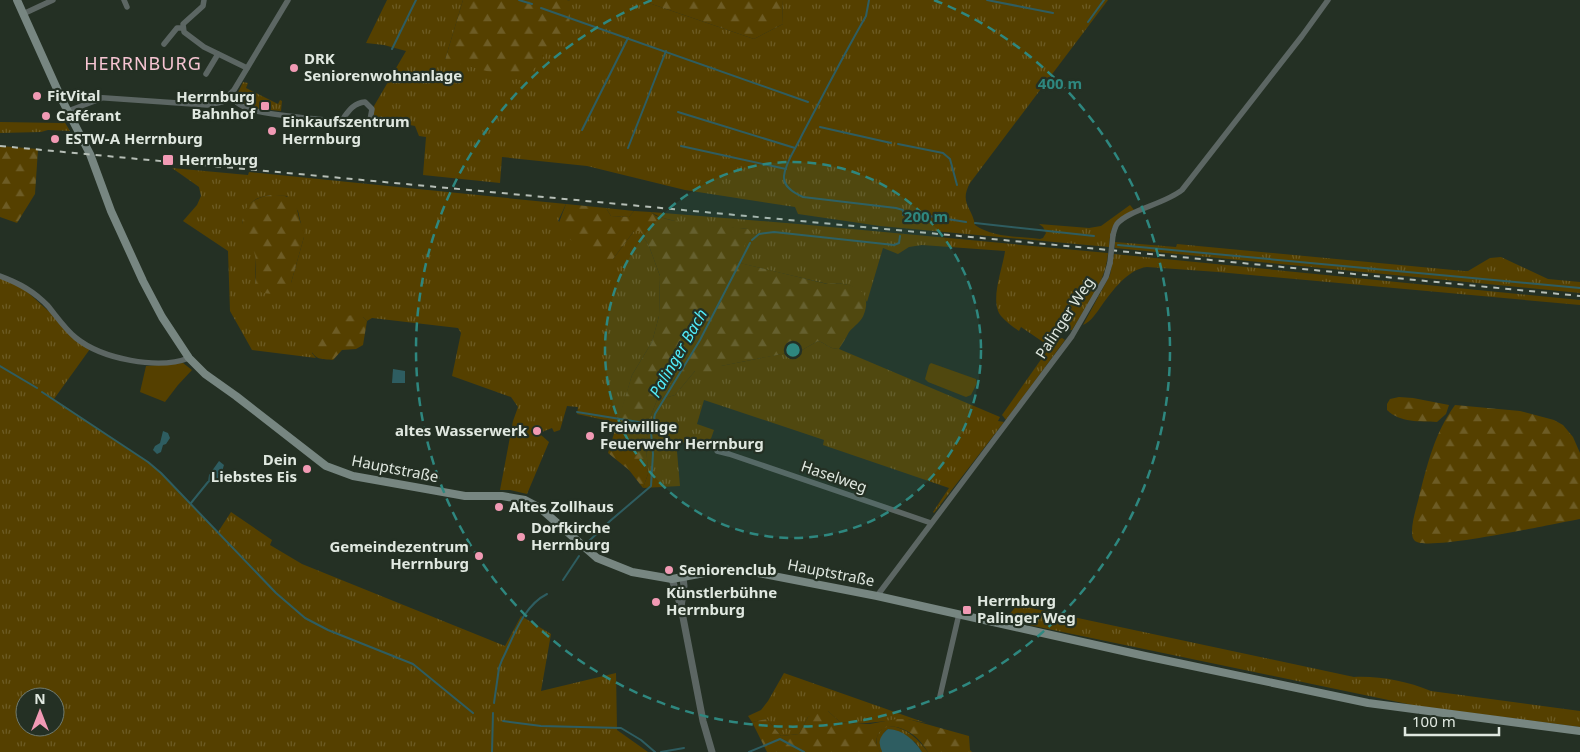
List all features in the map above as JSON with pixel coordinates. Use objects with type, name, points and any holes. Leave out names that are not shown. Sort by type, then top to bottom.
[{"type":"main road","name":"Hauptstraße","points":[[17,0],[62,100],[90,154],[111,210],[143,281],[189,358],[205,374],[326,466],[353,476],[446,493],[465,496],[502,496],[525,500],[540,508],[589,553],[606,563],[632,572],[672,579],[716,570],[740,570],[877,596],[1145,656],[1368,703],[1580,732]]},
{"type":"street","points":[[23,14],[53,0]]},
{"type":"street","points":[[124,0],[127,7]]},
{"type":"street","points":[[204,0],[203,6],[185,21],[184,32],[192,40],[247,68]]},
{"type":"street","points":[[62,100],[77,96],[207,106],[222,102],[234,90],[288,0]]},
{"type":"street","name":"Palinger Weg","points":[[877,596],[1072,336],[1106,277],[1116,225],[1124,218],[1165,201],[1182,190],[1328,0]]},
{"type":"street","points":[[164,44],[177,28],[183,28]]},
{"type":"street","points":[[206,74],[218,54]]},
{"type":"street","points":[[229,96],[241,106],[252,110],[342,120],[367,122],[370,120],[372,109],[365,102],[359,102],[350,109],[342,120]]},
{"type":"street","points":[[68,111],[102,98]]},
{"type":"street","points":[[0,276],[22,285],[37,296],[70,333],[95,350],[125,359],[150,363],[181,362],[189,358]]},
{"type":"street","name":"Haselweg","points":[[729,454],[931,524]]},
{"type":"street","points":[[681,607],[684,586],[683,578]]},
{"type":"street","points":[[672,579],[681,607],[696,689],[712,752]]},
{"type":"street","points":[[940,696],[959,614]]},
{"type":"green space","points":[[387,0],[463,0],[445,60],[570,1],[567,0],[640,0],[754,39],[783,24],[782,0],[1108,0],[970,183],[966,200],[975,225],[982,229],[1006,236],[1040,239],[1046,233],[1039,224],[1089,228],[1101,226],[1130,205],[1134,210],[1117,220],[1114,224],[1109,247],[880,226],[798,214],[795,207],[685,190],[587,166],[502,157],[500,183],[423,175],[426,137],[419,136],[415,126],[374,118],[374,106],[406,51],[384,45],[366,43]]},
{"type":"green space","points":[[463,0],[567,0],[570,1],[571,6],[569,25],[524,81],[445,60]]},
{"type":"green space","points":[[640,0],[782,0],[783,24],[754,39]]},
{"type":"green space","points":[[243,82],[248,83],[246,88],[278,104],[280,100],[282,101],[281,111],[252,108],[240,102],[237,95]]},
{"type":"green space","points":[[64,121],[70,131],[48,130],[41,132],[0,133],[0,122],[61,123]]},
{"type":"green space","points":[[0,146],[38,149],[35,194],[17,223],[0,217]]},
{"type":"green space","points":[[172,168],[248,175],[249,172],[566,204],[558,221],[613,259],[634,231],[640,231],[649,246],[660,276],[659,316],[652,342],[632,375],[618,423],[577,414],[578,407],[567,406],[560,430],[554,432],[552,428],[542,432],[535,428],[533,434],[541,435],[549,442],[527,494],[500,490],[513,421],[518,407],[511,397],[452,376],[461,333],[458,328],[372,318],[367,321],[363,317],[312,353],[316,358],[252,350],[230,311],[228,251],[183,221],[197,205],[201,196],[199,187]],"holes":[[[271,195],[287,196],[298,211],[304,237],[291,283],[255,285],[256,255],[242,223],[244,216],[254,200]]]},
{"type":"green space","points":[[271,195],[292,199],[304,228],[304,237],[291,283],[273,294],[262,293],[255,285],[256,258],[252,247],[242,237],[242,220],[246,208],[255,200]]},
{"type":"green space","points":[[566,204],[606,208],[611,216],[629,217],[634,211],[651,212],[656,216],[670,220],[748,229],[751,233],[736,262],[827,284],[843,284],[857,288],[865,298],[866,305],[863,317],[849,332],[839,349],[832,348],[818,341],[802,350],[721,366],[711,376],[695,371],[675,395],[657,400],[650,418],[646,443],[648,474],[643,488],[629,470],[608,453],[632,375],[652,342],[659,316],[660,276],[649,246],[640,231],[634,231],[613,259],[602,259],[568,238],[558,225]]},
{"type":"green space","points":[[606,208],[634,211],[629,217],[611,216]]},
{"type":"green space","points":[[651,212],[1108,253],[1099,284],[1072,330],[1058,334],[1046,344],[1021,327],[1019,331],[1014,328],[1001,316],[998,310],[996,293],[1005,251],[922,245],[909,247],[898,254],[883,248],[867,302],[856,288],[846,284],[828,284],[735,262],[748,229],[683,223]]},
{"type":"green space","points":[[1115,242],[1176,247],[1177,244],[1464,271],[1468,271],[1490,258],[1501,257],[1548,279],[1580,282],[1580,293],[1115,248]]},
{"type":"green space","points":[[1114,254],[1580,300],[1580,305],[1147,267],[1127,276],[1111,293],[1089,322],[1083,325],[1110,275]]},
{"type":"green space","points":[[0,278],[22,287],[90,349],[54,399],[148,462],[218,532],[231,512],[272,540],[270,545],[302,564],[505,646],[521,616],[551,634],[541,691],[616,673],[617,730],[648,752],[0,752]]},
{"type":"green space","points":[[353,315],[363,317],[367,321],[363,345],[356,349],[342,350],[333,360],[321,359],[313,354],[311,346],[332,320]]},
{"type":"green space","points":[[1062,338],[1065,340],[1006,420],[1002,415],[1054,341]]},
{"type":"green space","points":[[818,341],[1000,417],[998,421],[1004,422],[934,513],[949,488],[823,445],[824,440],[704,400],[697,424],[714,430],[707,450],[676,440],[680,486],[643,488],[648,474],[646,443],[650,418],[657,400],[675,395],[695,371],[802,350]]},
{"type":"green space","points":[[183,363],[192,370],[165,402],[140,392],[146,366]]},
{"type":"green space","points":[[931,363],[976,379],[977,383],[971,395],[966,397],[928,382],[925,379]]},
{"type":"green space","points":[[1399,397],[1449,405],[1446,414],[1437,422],[1410,420],[1398,417],[1387,410],[1387,404],[1390,399]]},
{"type":"green space","points":[[1455,405],[1520,411],[1554,420],[1563,425],[1573,437],[1580,453],[1580,519],[1467,540],[1443,543],[1415,541],[1412,533],[1413,520],[1429,461],[1442,426]]},
{"type":"green space","points":[[1017,605],[1354,677],[1384,678],[1412,684],[1431,691],[1580,711],[1580,727],[1417,706],[1005,620]]},
{"type":"green space","points":[[784,673],[926,723],[907,719],[857,724],[840,722],[828,711],[808,717],[799,734],[781,736],[767,719],[752,722],[748,716],[761,710]]},
{"type":"green space","points":[[820,710],[828,711],[840,722],[857,724],[908,719],[969,736],[970,750],[972,752],[928,752],[907,731],[900,728],[887,727],[878,734],[876,742],[880,752],[767,752],[752,722],[767,719],[781,736],[799,734],[808,717]]},
{"type":"green space","points":[[886,726],[899,728],[910,733],[928,752],[922,752],[915,742],[888,729],[882,737],[882,752],[880,752],[876,741],[880,732]]},
{"type":"water","points":[[393,369],[405,371],[405,383],[392,383]]},
{"type":"water","points":[[163,431],[168,433],[170,438],[163,445],[161,452],[157,454],[153,450],[160,443]]},
{"type":"water","points":[[219,461],[224,465],[220,478],[216,483],[208,482],[209,475]]},
{"type":"water","points":[[888,729],[899,731],[908,736],[922,752],[882,752],[880,740]]},
{"type":"waterway","points":[[392,49],[416,0]]},
{"type":"waterway","points":[[519,0],[532,4]]},
{"type":"waterway","name":"Palinger Bach","points":[[869,0],[866,16],[788,161],[784,180],[790,189],[803,197],[896,208],[903,210],[903,215]]},
{"type":"waterway","points":[[987,0],[1053,13]]},
{"type":"waterway","points":[[1088,22],[1104,0]]},
{"type":"waterway","points":[[541,8],[808,102]]},
{"type":"waterway","points":[[582,130],[628,38]]},
{"type":"waterway","points":[[628,148],[666,51]]},
{"type":"waterway","points":[[678,112],[795,148]]},
{"type":"waterway","points":[[820,127],[891,143]]},
{"type":"waterway","points":[[898,144],[943,153],[950,159],[957,185]]},
{"type":"waterway","points":[[681,146],[786,169]]},
{"type":"waterway","points":[[904,212],[966,222]]},
{"type":"waterway","points":[[975,223],[1094,236]]},
{"type":"waterway","points":[[752,240],[759,234],[774,232],[894,245],[899,243],[900,236]]},
{"type":"waterway","name":"Palinger Bach","points":[[587,543],[651,486],[653,454],[651,432],[655,414],[700,340],[750,243]]},
{"type":"waterway","points":[[1118,245],[1580,288]]},
{"type":"waterway","points":[[0,366],[37,388]]},
{"type":"waterway","points":[[42,392],[148,462],[161,473],[276,593],[305,618],[328,630],[413,664],[473,713]]},
{"type":"waterway","points":[[577,412],[651,424]]},
{"type":"waterway","points":[[191,503],[208,482]]},
{"type":"waterway","name":"Palinger Bach","points":[[563,580],[579,556]]},
{"type":"waterway","name":"Palinger Bach","points":[[494,703],[499,668],[515,632],[525,614],[539,599],[547,594]]},
{"type":"waterway","name":"Palinger Bach","points":[[492,752],[493,713]]},
{"type":"waterway","points":[[503,721],[541,726],[621,728],[641,740],[655,752]]},
{"type":"waterway","points":[[749,752],[780,739],[804,752]]},
{"type":"waterway","points":[[661,752],[684,748]]},
{"type":"railway","points":[[0,146],[1580,296]]},
{"type":"place","name":"DRK Seniorenwohnanlage","points":[[294,68]]},
{"type":"place","name":"FitVital","points":[[37,96]]},
{"type":"place","name":"Herrnburg Bahnhof","points":[[265,106]]},
{"type":"place","name":"Caférant","points":[[46,116]]},
{"type":"place","name":"Einkaufszentrum Herrnburg","points":[[272,131]]},
{"type":"place","name":"ESTW-A Herrnburg","points":[[55,139]]},
{"type":"place","name":"Herrnburg","points":[[168,160]]},
{"type":"place","name":"altes Wasserwerk","points":[[537,431]]},
{"type":"place","name":"Freiwillige Feuerwehr Herrnburg","points":[[590,436]]},
{"type":"place","name":"Dein Liebstes Eis","points":[[307,469]]},
{"type":"place","name":"Altes Zollhaus","points":[[499,507]]},
{"type":"place","name":"Dorfkirche Herrnburg","points":[[521,537]]},
{"type":"place","name":"Gemeindezentrum Herrnburg","points":[[479,556]]},
{"type":"place","name":"Seniorenclub","points":[[669,570]]},
{"type":"place","name":"Künstlerbühne Herrnburg","points":[[656,602]]},
{"type":"place","name":"Herrnburg Palinger Weg","points":[[967,610]]},
{"type":"district","name":"HERRNBURG","points":[[143,64]]}]
